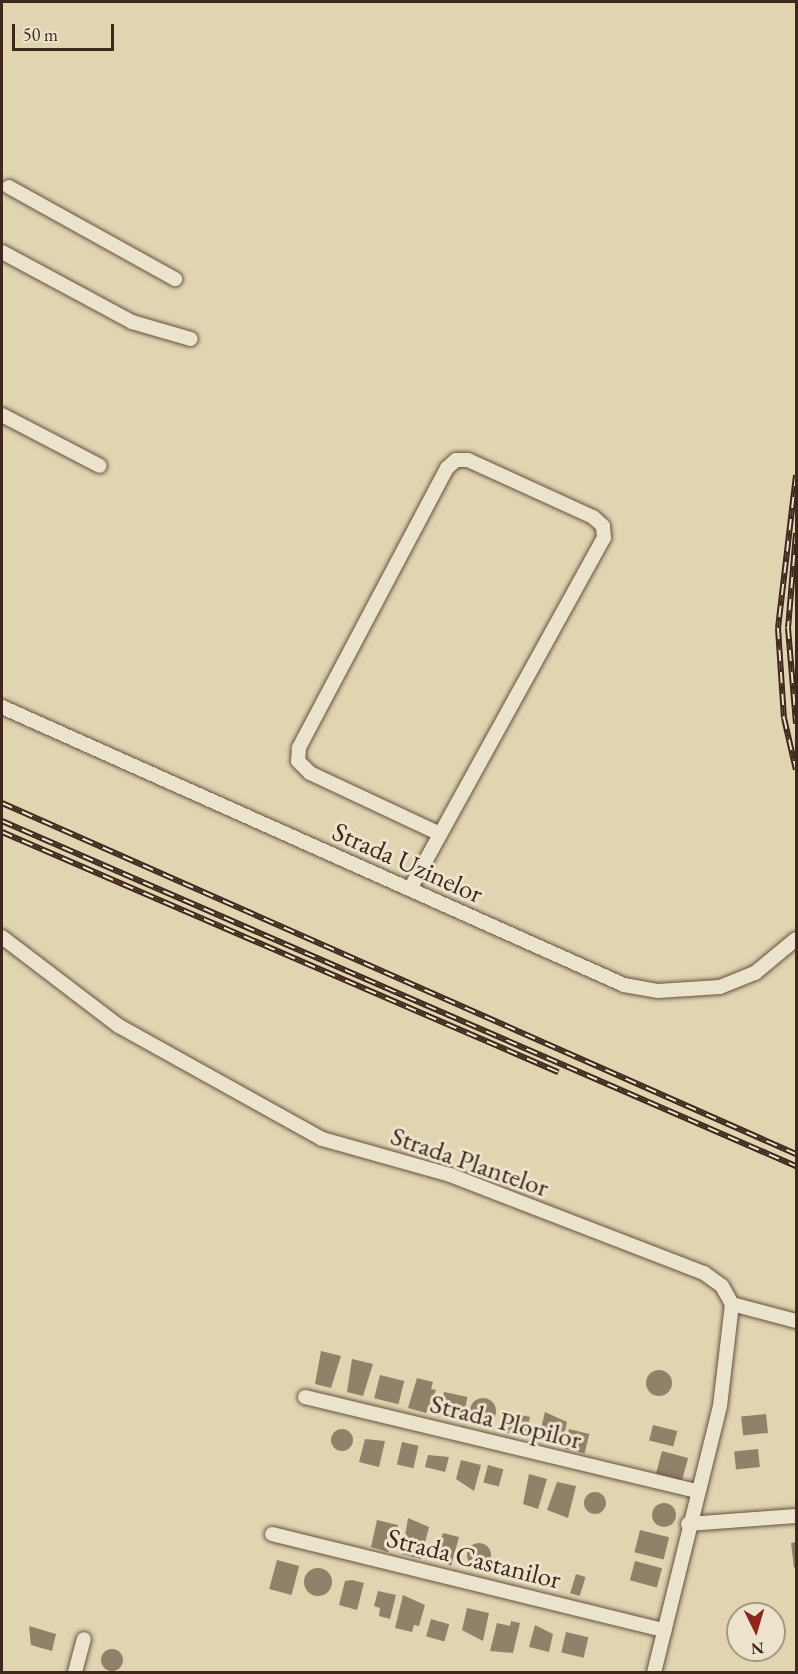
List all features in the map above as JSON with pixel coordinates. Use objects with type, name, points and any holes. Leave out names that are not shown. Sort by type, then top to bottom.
[{"type":"street","points":[[9,187],[175,279]]},
{"type":"street","points":[[2,252],[132,321],[191,339]]},
{"type":"street","points":[[2,415],[100,466]]},
{"type":"street","points":[[410,889],[604,538],[603,526],[593,517],[468,460],[456,460],[447,468],[299,748],[298,761],[310,773],[440,834]]},
{"type":"street","name":"Strada Uzinelor","points":[[2,707],[624,985],[658,991],[720,987],[755,973],[796,939]]},
{"type":"street","name":"Strada Plantelor","points":[[2,937],[119,1026],[322,1139],[450,1175],[704,1273],[722,1286],[732,1304]]},
{"type":"street","points":[[654,1672],[696,1491],[720,1406],[732,1304],[796,1321]]},
{"type":"street","name":"Strada Plopilor","points":[[305,1397],[696,1491]]},
{"type":"street","points":[[688,1524],[796,1516]]},
{"type":"street","name":"Strada Castanilor","points":[[272,1534],[664,1630]]},
{"type":"street","points":[[75,1672],[84,1639]]},
{"type":"building","points":[[321,1351],[341,1356],[331,1388],[315,1384]]},
{"type":"building","points":[[352,1359],[373,1364],[363,1396],[347,1392]]},
{"type":"building","points":[[659,1370],[668,1374],[672,1383],[668,1392],[659,1396],[650,1392],[646,1383],[650,1374]]},
{"type":"building","points":[[380,1375],[404,1381],[398,1404],[374,1398]]},
{"type":"building","points":[[417,1378],[433,1382],[431,1389],[436,1390],[426,1413],[408,1408]]},
{"type":"building","points":[[444,1392],[467,1397],[463,1418],[440,1413]]},
{"type":"building","points":[[483,1398],[492,1402],[496,1411],[492,1420],[483,1424],[474,1420],[470,1411],[474,1402]]},
{"type":"building","points":[[545,1412],[567,1422],[562,1444],[553,1440],[555,1432],[541,1428]]},
{"type":"building","points":[[512,1413],[530,1417],[526,1433],[507,1433]]},
{"type":"building","points":[[766,1414],[768,1433],[743,1436],[741,1417]]},
{"type":"building","points":[[653,1425],[677,1431],[673,1447],[649,1441]]},
{"type":"building","points":[[342,1429],[350,1432],[353,1440],[350,1448],[342,1451],[334,1448],[331,1440],[334,1432]]},
{"type":"building","points":[[569,1429],[589,1434],[585,1453],[564,1448]]},
{"type":"building","points":[[365,1439],[385,1441],[379,1467],[359,1462]]},
{"type":"building","points":[[402,1442],[419,1446],[413,1468],[397,1464]]},
{"type":"building","points":[[758,1449],[760,1467],[736,1469],[734,1452]]},
{"type":"building","points":[[662,1451],[688,1458],[682,1480],[656,1473]]},
{"type":"building","points":[[428,1455],[449,1457],[445,1472],[425,1467]]},
{"type":"building","points":[[461,1460],[481,1465],[474,1491],[456,1479]]},
{"type":"building","points":[[488,1465],[503,1469],[499,1487],[483,1482]]},
{"type":"building","points":[[529,1474],[547,1479],[538,1509],[523,1504]]},
{"type":"building","points":[[557,1482],[576,1486],[568,1518],[547,1510]]},
{"type":"building","points":[[595,1492],[603,1495],[606,1503],[603,1511],[595,1514],[587,1511],[584,1503],[587,1495]]},
{"type":"building","points":[[664,1503],[669,1504],[675,1510],[675,1520],[669,1526],[664,1527],[659,1526],[653,1520],[652,1515],[653,1510],[659,1504]]},
{"type":"building","points":[[408,1518],[429,1527],[421,1559],[402,1554]]},
{"type":"building","points":[[377,1520],[398,1525],[388,1552],[371,1547]]},
{"type":"building","points":[[640,1530],[669,1537],[664,1560],[634,1552]]},
{"type":"building","points":[[443,1533],[459,1537],[451,1566],[434,1557]]},
{"type":"building","points":[[796,1542],[796,1567],[794,1568],[791,1543]]},
{"type":"building","points":[[479,1543],[488,1546],[491,1555],[488,1564],[479,1567],[470,1564],[467,1555],[470,1546]]},
{"type":"building","points":[[277,1560],[299,1566],[291,1595],[269,1589]]},
{"type":"building","points":[[635,1561],[662,1568],[657,1588],[630,1580]]},
{"type":"building","points":[[318,1568],[328,1572],[332,1582],[328,1592],[318,1596],[308,1592],[304,1582],[308,1572]]},
{"type":"building","points":[[576,1574],[586,1577],[580,1596],[570,1593]]},
{"type":"building","points":[[345,1581],[364,1583],[357,1610],[339,1605]]},
{"type":"building","points":[[378,1591],[396,1595],[390,1619],[379,1616],[380,1608],[374,1606]]},
{"type":"building","points":[[403,1595],[425,1605],[419,1626],[414,1625],[412,1632],[395,1628]]},
{"type":"building","points":[[467,1608],[489,1613],[483,1641],[462,1630]]},
{"type":"building","points":[[431,1619],[449,1624],[444,1642],[426,1636]]},
{"type":"building","points":[[511,1621],[520,1623],[513,1653],[490,1651],[497,1623],[510,1626]]},
{"type":"building","points":[[535,1625],[553,1634],[549,1652],[529,1647]]},
{"type":"building","points":[[29,1626],[56,1634],[52,1651],[31,1645]]},
{"type":"building","points":[[566,1632],[588,1637],[584,1658],[561,1652]]},
{"type":"building","points":[[112,1649],[120,1652],[123,1660],[120,1668],[112,1671],[104,1668],[101,1660],[104,1652]]},
{"type":"railway","points":[[796,475],[778,628],[784,718],[796,770]]},
{"type":"railway","points":[[796,533],[788,628],[796,724]]},
{"type":"railway","points":[[2,803],[796,1154]]},
{"type":"railway","points":[[2,821],[796,1166]]},
{"type":"railway","points":[[2,832],[558,1072]]}]
